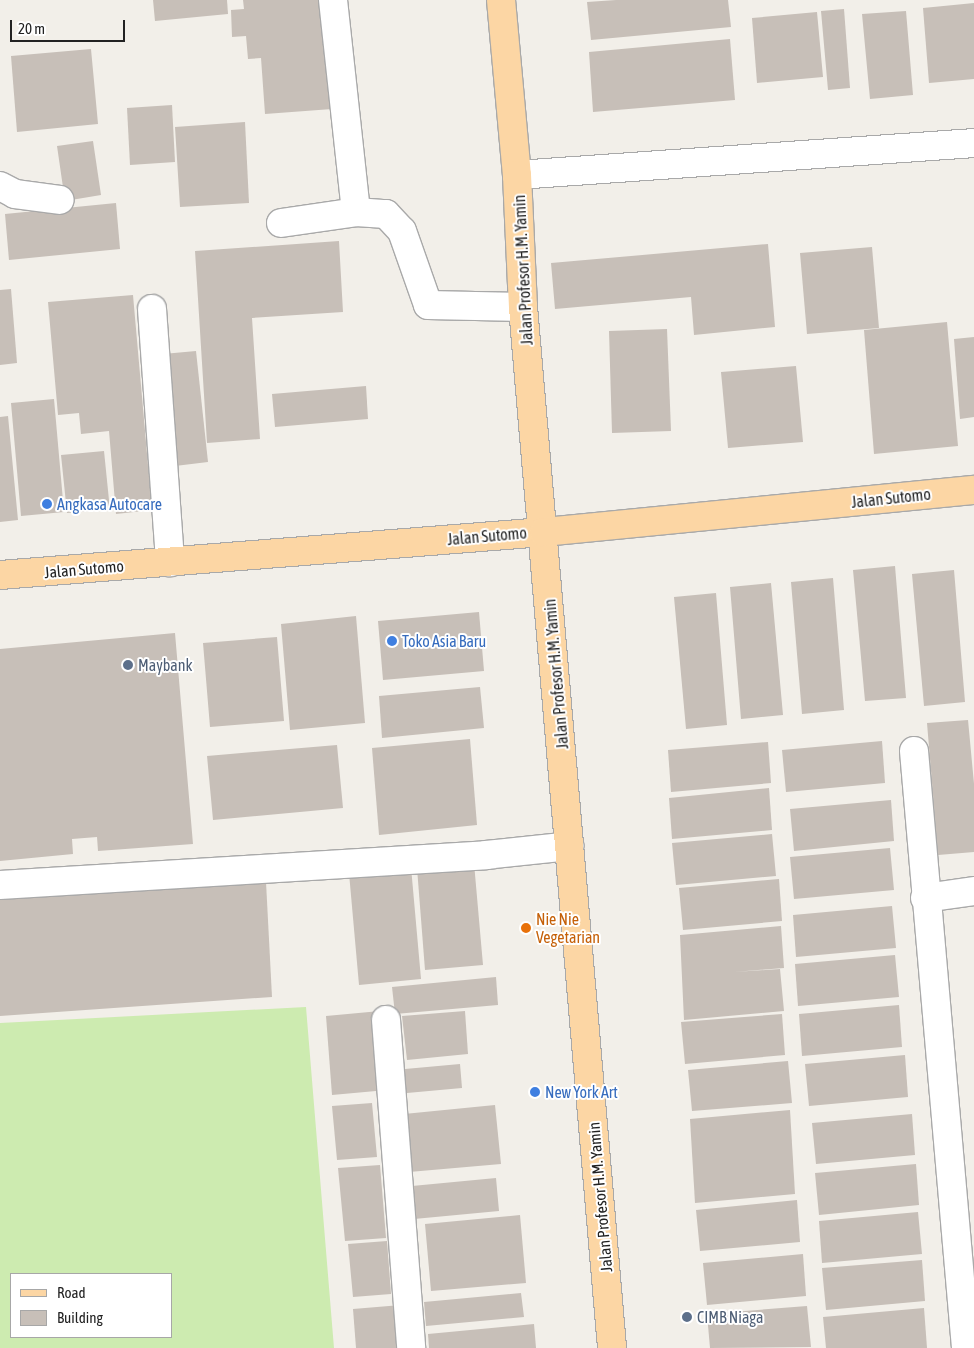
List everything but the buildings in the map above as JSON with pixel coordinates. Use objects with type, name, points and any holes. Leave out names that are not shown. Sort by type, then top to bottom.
[{"type":"main road","name":"Jalan Profesor H.M. Yamin","points":[[501,0],[518,175],[523,307],[544,532],[612,1348]]},
{"type":"main road","name":"Jalan Sutomo","points":[[0,575],[544,532],[974,490]]},
{"type":"street","points":[[333,0],[356,212]]},
{"type":"street","points":[[518,175],[974,143]]},
{"type":"street","points":[[0,186],[15,194],[60,200]]},
{"type":"street","points":[[281,223],[356,212],[386,214],[397,224],[428,305],[523,307]]},
{"type":"street","points":[[152,308],[170,562]]},
{"type":"street","points":[[914,751],[925,898],[963,1196],[966,1348]]},
{"type":"street","points":[[0,885],[486,855],[570,846]]},
{"type":"street","points":[[925,898],[974,891]]},
{"type":"street","points":[[386,1020],[411,1348]]},
{"type":"green space","points":[[306,1007],[334,1348],[0,1348],[0,1023]]},
{"type":"place","name":"Angkasa Autocare","points":[[47,504]]},
{"type":"place","name":"Toko Asia Baru","points":[[392,641]]},
{"type":"place","name":"Maybank","points":[[128,665]]},
{"type":"place","name":"Nie Nie Vegetarian","points":[[526,928]]},
{"type":"place","name":"New York Art","points":[[535,1092]]},
{"type":"place","name":"CIMB Niaga","points":[[687,1317]]}]
